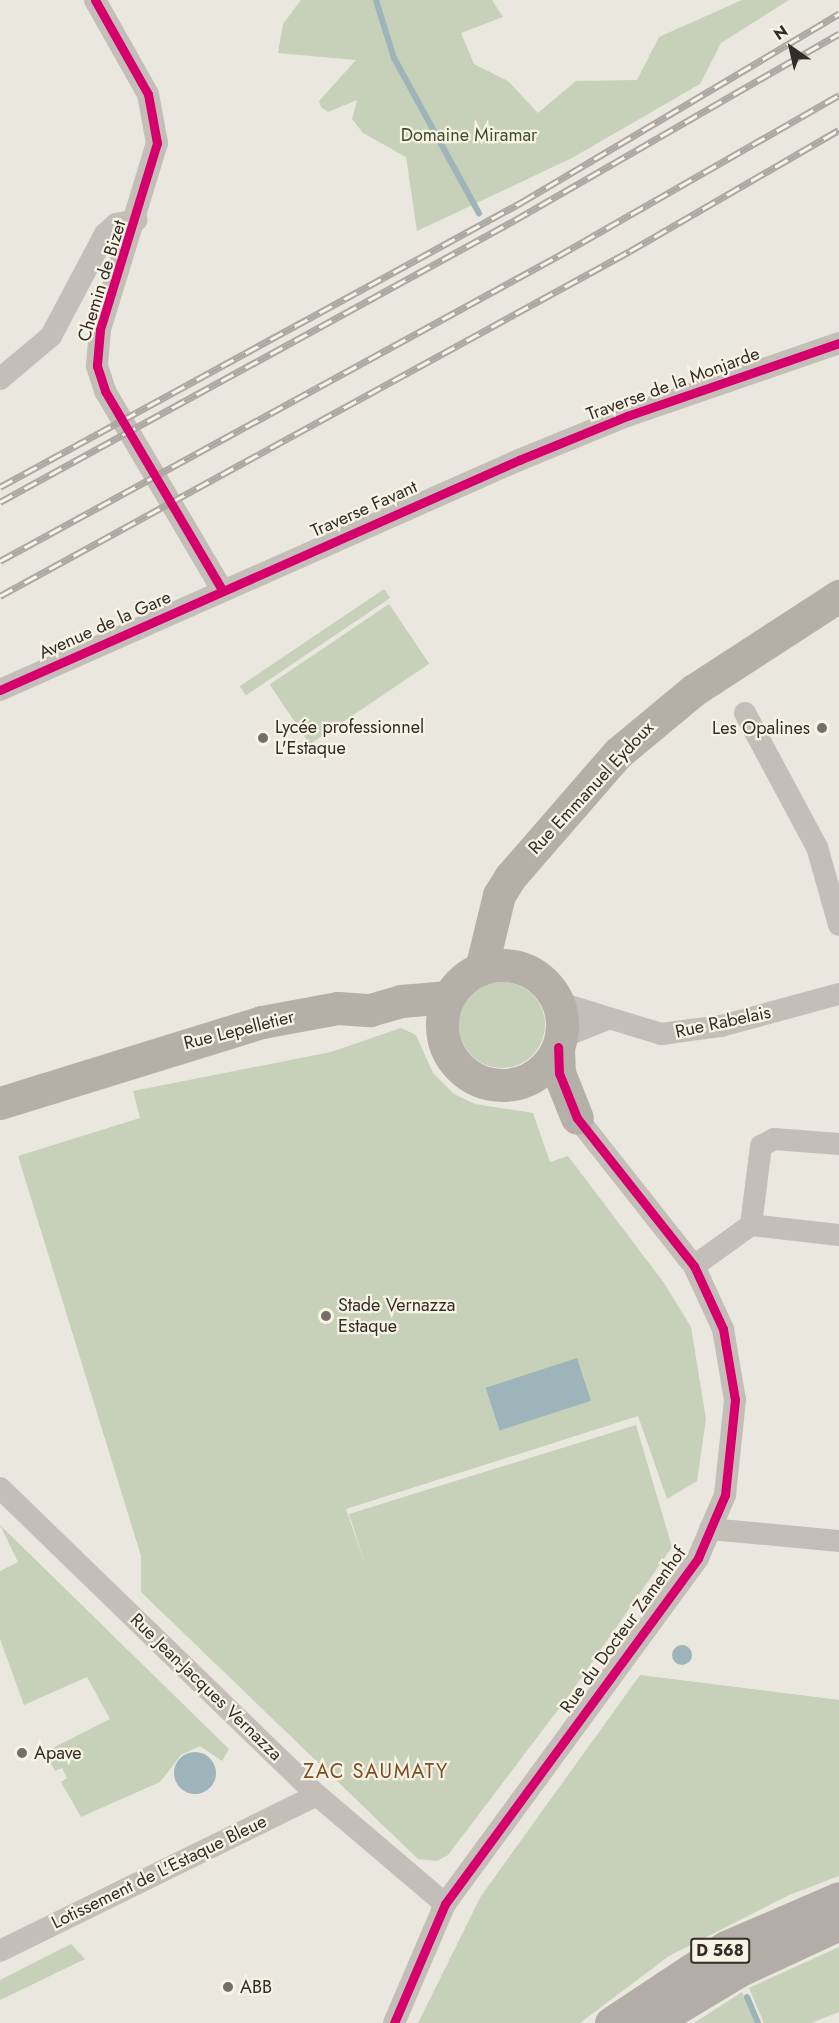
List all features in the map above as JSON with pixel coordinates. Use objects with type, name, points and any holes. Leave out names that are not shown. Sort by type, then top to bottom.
[{"type":"main road","name":"D 568","points":[[611,2023],[726,1947],[839,1898]]},
{"type":"main road","name":"D 568","points":[[652,2023],[740,1970],[839,1924]]},
{"type":"street","name":"Chemin de Bizet","points":[[95,0],[152,108],[157,143],[137,220],[100,330],[97,366],[105,391],[223,591]]},
{"type":"street","points":[[0,379],[51,336],[105,234],[116,224],[137,220]]},
{"type":"street","name":"Traverse de la Monjarde","points":[[519,460],[627,416],[839,343]]},
{"type":"street","name":"Traverse Favant","points":[[223,591],[519,460]]},
{"type":"street","name":"Avenue de la Gare","points":[[0,690],[223,591]]},
{"type":"street","name":"Rue Emmanuel Eydoux","points":[[481,969],[494,924],[499,895],[511,876],[618,753],[694,690],[839,596]]},
{"type":"street","points":[[745,713],[832,868],[839,925]]},
{"type":"street","points":[[494,924],[518,967],[541,981],[557,1002],[559,1042],[544,1068],[511,1085],[483,1083],[464,1072],[450,1056],[441,1029],[449,997],[481,969],[518,967]]},
{"type":"street","name":"Rue Rabelais","points":[[557,1002],[662,1034],[692,1032],[839,994]]},
{"type":"street","name":"Rue Lepelletier","points":[[370,1010],[401,1001],[449,997]]},
{"type":"street","name":"Rue Lepelletier","points":[[0,1103],[113,1070],[143,1055],[262,1022],[338,1008],[409,1014],[441,1029]]},
{"type":"street","points":[[559,1042],[608,1019]]},
{"type":"street","name":"Rue du Docteur Zamenhof","points":[[394,2023],[445,1904],[698,1558],[725,1495],[735,1401],[723,1329],[694,1266],[577,1118],[559,1073],[559,1042]]},
{"type":"street","name":"Rue du Docteur Zamenhof","points":[[511,1085],[577,1118]]},
{"type":"street","points":[[751,1224],[761,1146],[774,1138],[839,1144]]},
{"type":"street","points":[[694,1266],[751,1224],[839,1235]]},
{"type":"street","name":"Rue Jean-Jacques Vernazza","points":[[0,1488],[317,1795],[445,1904]]},
{"type":"street","points":[[710,1530],[839,1541]]},
{"type":"street","name":"Lotissement de L'Estaque Bleue","points":[[0,1951],[317,1795]]},
{"type":"green space","name":"Domaine Miramar","points":[[301,0],[492,0],[503,17],[461,33],[474,64],[508,81],[538,113],[576,81],[637,80],[659,37],[742,0],[789,0],[721,43],[700,84],[572,158],[417,231],[406,157],[363,133],[352,119],[357,100],[328,112],[321,107],[319,101],[356,60],[278,53],[283,24]]},
{"type":"green space","points":[[384,589],[390,598],[246,695],[240,686]]},
{"type":"green space","points":[[389,604],[429,664],[310,744],[270,685]]},
{"type":"green space","points":[[502,982],[526,989],[538,1001],[545,1025],[538,1049],[526,1061],[502,1068],[478,1061],[466,1049],[459,1025],[466,1001],[478,989]]},
{"type":"green space","points":[[401,1028],[416,1035],[433,1073],[454,1094],[475,1104],[533,1113],[550,1162],[568,1156],[664,1283],[691,1327],[706,1419],[697,1481],[667,1499],[638,1416],[346,1509],[366,1567],[349,1514],[636,1425],[672,1547],[570,1694],[448,1855],[437,1861],[418,1859],[141,1592],[141,1556],[18,1156],[140,1118],[133,1091],[331,1052]]},
{"type":"green space","points":[[0,1525],[229,1749],[222,1761],[200,1746],[181,1755],[160,1782],[81,1817],[61,1782],[67,1778],[62,1768],[55,1771],[45,1752],[110,1719],[87,1677],[24,1705],[0,1639],[0,1571],[18,1562]]},
{"type":"green space","points":[[640,1675],[839,1700],[839,1876],[789,1895],[669,1956],[580,2023],[418,2023],[481,1896]]},
{"type":"green space","points":[[71,1944],[85,1959],[0,2000],[0,1980]]},
{"type":"green space","points":[[839,1947],[839,2012],[811,2023],[764,2023],[749,1988]]},
{"type":"green space","points":[[742,1992],[755,2023],[694,2023]]},
{"type":"water","points":[[577,1358],[591,1401],[500,1430],[486,1388]]},
{"type":"water","points":[[682,1645],[689,1648],[692,1655],[689,1662],[682,1665],[675,1662],[672,1655],[675,1648]]},
{"type":"water","points":[[195,1752],[210,1758],[216,1773],[210,1788],[195,1794],[180,1788],[174,1773],[180,1758]]},
{"type":"waterway","points":[[376,0],[394,58],[479,213]]},
{"type":"waterway","points":[[747,1997],[758,2023]]},
{"type":"railway","points":[[0,487],[522,202],[839,14]]},
{"type":"railway","points":[[0,502],[515,220],[839,34]]},
{"type":"railway","points":[[0,561],[558,256],[839,95]]},
{"type":"railway","points":[[0,596],[630,251],[839,130]]},
{"type":"cycle path","points":[[95,0],[148,94],[157,143],[100,330],[97,366],[105,391],[223,591]]},
{"type":"cycle path","points":[[0,690],[519,460],[627,416],[839,343]]},
{"type":"cycle path","points":[[394,2023],[445,1904],[698,1558],[725,1495],[735,1400],[723,1329],[694,1266],[577,1118],[559,1073],[558,1047]]},
{"type":"place","name":"Les Opalines","points":[[822,728]]},
{"type":"place","name":"Lycée professionnel L'Estaque","points":[[263,738]]},
{"type":"place","name":"Stade Vernazza Estaque","points":[[326,1316]]},
{"type":"place","name":"Apave","points":[[22,1753]]},
{"type":"place","name":"ABB","points":[[228,1987]]},
{"type":"district","name":"ZAC SAUMATY","points":[[376,1771]]}]
